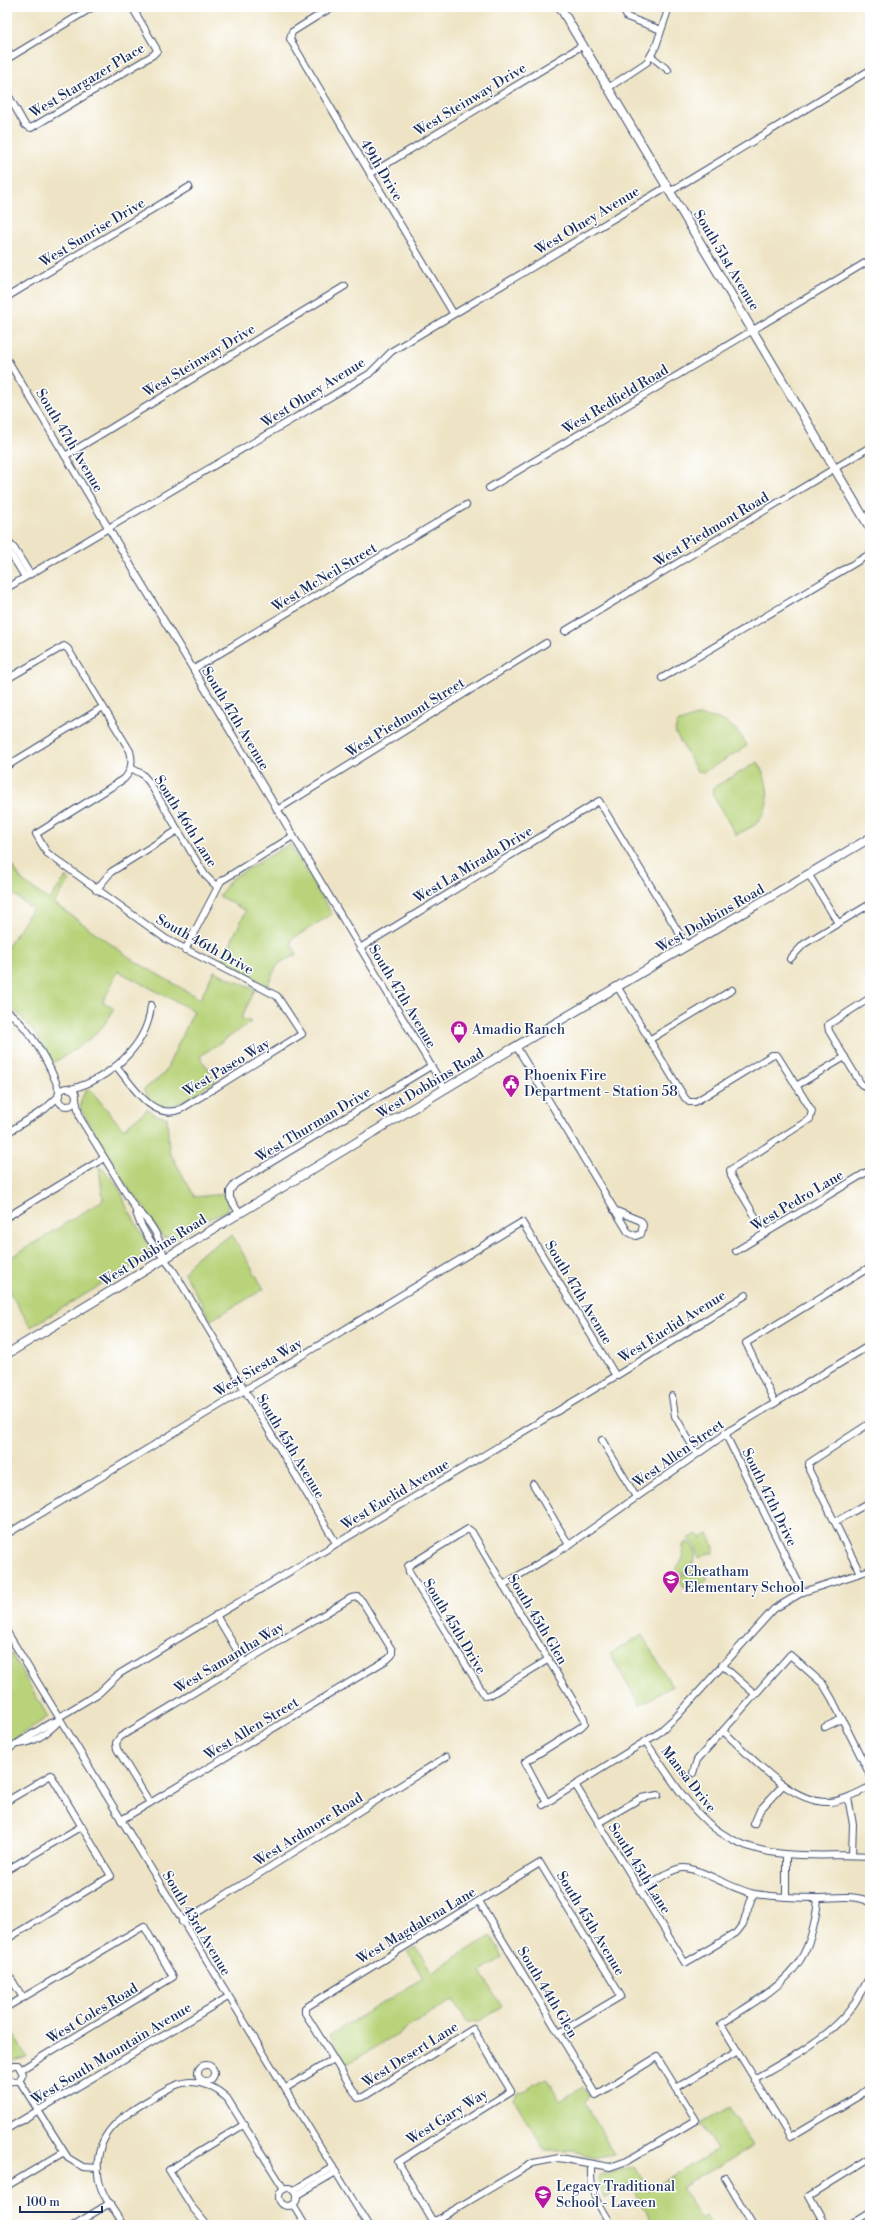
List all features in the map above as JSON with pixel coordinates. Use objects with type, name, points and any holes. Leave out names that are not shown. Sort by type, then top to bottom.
[{"type":"main road","name":"South 51st Avenue","points":[[560,7],[753,329],[870,528]]},
{"type":"main road","name":"West Dobbins Road","points":[[7,1354],[516,1046],[870,838]]},
{"type":"street","points":[[7,59],[92,7]]},
{"type":"street","name":"West Stargazer Place","points":[[7,93],[29,128],[33,127],[157,51],[132,7]]},
{"type":"street","name":"49th Drive","points":[[332,7],[292,32],[290,40],[453,313]]},
{"type":"street","points":[[622,7],[627,17],[661,30]]},
{"type":"street","points":[[608,88],[647,62],[651,56],[669,7]]},
{"type":"street","name":"West Steinway Drive","points":[[370,174],[583,45]]},
{"type":"street","points":[[651,56],[668,70]]},
{"type":"street","name":"West Olney Avenue","points":[[7,588],[369,374],[392,351],[453,313],[870,70]]},
{"type":"street","name":"West Sunrise Drive","points":[[7,297],[189,187]]},
{"type":"street","points":[[753,329],[870,260]]},
{"type":"street","name":"West Steinway Drive","points":[[65,456],[344,286]]},
{"type":"street","name":"West Redfield Road","points":[[489,488],[753,329]]},
{"type":"street","name":"South 47th Avenue","points":[[7,359],[445,1089]]},
{"type":"street","name":"West Piedmont Road","points":[[565,631],[870,447]]},
{"type":"street","name":"West McNeil Street","points":[[194,670],[466,505]]},
{"type":"street","points":[[7,541],[28,576]]},
{"type":"street","points":[[7,548],[16,556]]},
{"type":"street","points":[[662,678],[870,554]]},
{"type":"street","name":"West Piedmont Street","points":[[277,810],[546,644]]},
{"type":"street","points":[[7,678],[64,646],[130,750],[131,768]]},
{"type":"street","points":[[7,766],[103,707]]},
{"type":"street","name":"South 46th Lane","points":[[131,768],[142,774],[149,782],[205,875],[218,887]]},
{"type":"street","name":"South 46th Drive","points":[[131,768],[127,776],[120,782],[36,834],[43,849],[52,858],[158,934],[185,950],[278,996],[302,1034]]},
{"type":"street","name":"West La Mirada Drive","points":[[360,948],[599,801],[687,946]]},
{"type":"street","points":[[96,890],[111,872],[178,830]]},
{"type":"street","points":[[185,950],[218,887],[227,876],[293,836]]},
{"type":"street","points":[[809,875],[838,923]]},
{"type":"street","points":[[790,959],[804,944],[870,904]]},
{"type":"street","points":[[617,986],[649,1040],[689,1102],[695,1102],[772,1055],[777,1055],[812,1111],[812,1116],[730,1170],[731,1176],[765,1233]]},
{"type":"street","points":[[649,1040],[732,990]]},
{"type":"street","points":[[868,1086],[861,1084],[829,1030],[828,1025],[870,998]]},
{"type":"street","points":[[46,1109],[72,1104],[88,1084],[116,1066],[133,1047],[147,1027],[150,1019],[151,1005]]},
{"type":"street","points":[[7,1011],[24,1026],[55,1077],[59,1094],[64,1105]]},
{"type":"street","name":"West Paseo Way","points":[[116,1066],[150,1105],[161,1111],[169,1112],[181,1109],[302,1034]]},
{"type":"street","points":[[516,1046],[614,1210],[628,1232],[636,1236],[641,1234],[643,1225],[641,1221],[614,1210]]},
{"type":"street","points":[[796,1086],[845,1057]]},
{"type":"street","name":"West Thurman Drive","points":[[239,1213],[230,1194],[230,1191],[235,1184],[431,1066]]},
{"type":"street","points":[[55,1077],[75,1092],[76,1099]]},
{"type":"street","points":[[7,1133],[46,1109],[59,1094],[70,1088],[88,1084]]},
{"type":"street","name":"South 45th Avenue","points":[[76,1099],[80,1118],[136,1208],[138,1220],[156,1250],[164,1258],[336,1543]]},
{"type":"street","name":"South 45th Avenue","points":[[64,1105],[80,1118]]},
{"type":"street","points":[[7,1217],[104,1158]]},
{"type":"street","name":"West Pedro Lane","points":[[736,1251],[870,1170]]},
{"type":"street","name":"South 47th Avenue","points":[[522,1222],[616,1376]]},
{"type":"street","name":"West Siesta Way","points":[[7,1534],[522,1222]]},
{"type":"street","points":[[775,1403],[746,1343],[870,1267]]},
{"type":"street","name":"West Euclid Avenue","points":[[7,1750],[18,1744],[27,1743],[52,1728],[59,1718],[99,1693],[119,1674],[616,1376],[746,1295]]},
{"type":"street","name":"West Allen Street","points":[[503,1585],[569,1544],[725,1434],[870,1345]]},
{"type":"street","points":[[672,1396],[675,1416],[697,1454]]},
{"type":"street","points":[[860,1573],[809,1470],[809,1463],[870,1423]]},
{"type":"street","name":"South 47th Drive","points":[[725,1434],[803,1592]]},
{"type":"street","points":[[602,1440],[636,1497]]},
{"type":"street","points":[[533,1484],[569,1544]]},
{"type":"street","points":[[836,1522],[870,1502]]},
{"type":"street","name":"South 45th Glen","points":[[408,1566],[468,1529],[548,1659],[585,1724],[525,1762],[545,1804],[576,1786]]},
{"type":"street","name":"South 45th Drive","points":[[408,1566],[409,1572],[485,1696],[490,1695],[548,1659]]},
{"type":"street","points":[[576,1786],[646,1742],[670,1723],[774,1609],[803,1592],[870,1570]]},
{"type":"street","name":"West Samantha Way","points":[[150,1803],[117,1749],[116,1743],[120,1737],[351,1598],[358,1597],[362,1601],[392,1650],[392,1655]]},
{"type":"street","points":[[216,1615],[244,1662]]},
{"type":"street","name":"South 43rd Avenue","points":[[7,1632],[182,1922],[286,2088],[368,2225]]},
{"type":"street","name":"West Allen Street","points":[[121,1820],[392,1655]]},
{"type":"street","points":[[693,1773],[697,1760],[790,1655],[823,1684],[870,1776]]},
{"type":"street","points":[[722,1665],[755,1694]]},
{"type":"street","points":[[825,1727],[842,1719]]},
{"type":"street","points":[[723,1731],[793,1793],[810,1800],[828,1802],[848,1798],[870,1786]]},
{"type":"street","name":"Mansa Drive","points":[[646,1742],[687,1801],[714,1829],[734,1841],[756,1850],[786,1855],[852,1855]]},
{"type":"street","name":"West Ardmore Road","points":[[182,1922],[446,1757]]},
{"type":"street","points":[[7,1801],[51,1775],[112,1876],[7,1939]]},
{"type":"street","points":[[754,1824],[760,1810],[783,1785]]},
{"type":"street","name":"South 45th Lane","points":[[576,1786],[685,1963],[736,1932],[743,1924],[753,1894]]},
{"type":"street","points":[[598,1823],[641,1798],[658,1795]]},
{"type":"street","points":[[848,1798],[853,1824],[852,1855],[870,1856]]},
{"type":"street","points":[[7,1870],[82,1826]]},
{"type":"street","points":[[786,1855],[786,1897]]},
{"type":"street","name":"South 45th Avenue","points":[[540,1863],[621,1996],[559,2033]]},
{"type":"street","name":"West Magdalena Lane","points":[[334,2059],[305,2013],[305,2008],[540,1863]]},
{"type":"street","points":[[640,1891],[673,1871],[682,1868],[693,1869],[729,1886],[753,1894],[786,1897],[846,1897],[865,1899],[870,1902]]},
{"type":"street","points":[[818,1898],[816,1923],[811,1942],[790,1975],[778,1986],[721,2024],[790,2137],[859,2096],[870,2087]]},
{"type":"street","name":"South 44th Glen","points":[[479,1901],[596,2095],[657,2057],[676,2088]]},
{"type":"street","name":"West Coles Road","points":[[22,2069],[174,1977],[144,1926],[23,1998]]},
{"type":"street","points":[[7,1972],[23,1998],[7,2007]]},
{"type":"street","points":[[754,2079],[816,2041],[840,2022],[856,2002],[870,1976]]},
{"type":"street","name":"West South Mountain Avenue","points":[[7,2129],[228,1997]]},
{"type":"street","name":"West Desert Lane","points":[[334,2059],[358,2098],[363,2097],[473,2029],[511,2091]]},
{"type":"street","points":[[611,2225],[594,2197],[591,2188],[591,2165],[610,2167],[619,2164],[696,2120],[676,2088],[738,2051]]},
{"type":"street","points":[[286,2088],[334,2059]]},
{"type":"street","points":[[7,2069],[13,2065],[18,2065],[22,2069],[23,2074],[19,2080],[11,2081],[7,2076]]},
{"type":"street","points":[[19,2080],[37,2111],[68,2158],[78,2165],[98,2168]]},
{"type":"street","points":[[124,2225],[102,2190],[98,2168],[102,2145],[112,2127],[123,2116],[176,2085],[192,2082],[204,2082],[227,2098],[245,2124],[284,2189],[296,2193]]},
{"type":"street","name":"West Gary Way","points":[[511,2091],[398,2162],[406,2179],[434,2221],[538,2161],[559,2158],[591,2165]]},
{"type":"street","points":[[207,2225],[190,2203],[169,2170],[245,2124]]},
{"type":"street","points":[[7,2186],[64,2152]]},
{"type":"street","points":[[826,2225],[809,2196],[870,2158]]},
{"type":"street","points":[[296,2193],[334,2169]]},
{"type":"street","points":[[725,2178],[753,2225]]},
{"type":"street","points":[[284,2189],[280,2196],[281,2203],[288,2206],[293,2205],[297,2201],[296,2193]]},
{"type":"street","points":[[74,2225],[110,2203]]},
{"type":"street","points":[[293,2205],[305,2225]]},
{"type":"street","points":[[849,2225],[870,2212]]},
{"type":"green space","points":[[696,716],[704,716],[720,720],[733,727],[743,738],[747,746],[704,772],[697,771],[675,732],[677,723]]},
{"type":"green space","points":[[758,762],[766,784],[766,808],[758,822],[736,835],[713,796],[714,787]]},
{"type":"green space","points":[[290,844],[332,914],[292,939],[291,944],[297,954],[278,964],[267,986],[221,962],[246,911],[219,896],[231,879]]},
{"type":"green space","points":[[7,857],[22,881],[49,900],[66,877],[70,880],[54,903],[133,960],[200,999],[214,971],[255,990],[241,1018],[251,1022],[200,1056],[215,1081],[180,1103],[165,1106],[154,1103],[150,1099],[143,1090],[164,1074],[194,1011],[118,971],[103,1002],[114,1009],[109,1018],[96,1034],[53,1063],[28,1024],[7,1005],[7,948],[32,909],[7,889]]},
{"type":"green space","points":[[89,1088],[123,1129],[148,1109],[155,1115],[167,1117],[169,1151],[195,1197],[224,1194],[229,1204],[226,1211],[199,1223],[175,1239],[162,1237],[140,1202],[130,1191],[81,1110],[82,1098]]},
{"type":"green space","points":[[99,1167],[107,1173],[119,1189],[125,1204],[150,1248],[149,1256],[31,1327],[7,1288],[7,1260],[103,1200]]},
{"type":"green space","points":[[232,1235],[264,1289],[211,1320],[184,1273],[197,1256]]},
{"type":"green space","points":[[698,1534],[701,1538],[708,1534],[714,1547],[714,1553],[708,1553],[699,1558],[696,1548],[688,1539]]},
{"type":"green space","points":[[687,1542],[694,1550],[695,1559],[690,1567],[681,1574],[676,1569],[683,1558],[683,1545]]},
{"type":"green space","points":[[697,1565],[708,1578],[694,1591],[690,1584],[684,1587],[678,1577],[690,1573]]},
{"type":"green space","points":[[642,1635],[672,1686],[640,1705],[610,1654]]},
{"type":"green space","points":[[7,1647],[48,1717],[7,1743]]},
{"type":"green space","points":[[491,1936],[503,1957],[481,1972],[502,2007],[478,2022],[467,2023],[453,2000],[346,2065],[330,2035],[423,1978],[408,1952],[416,1947],[432,1972]]},
{"type":"green space","points":[[7,2023],[27,2057],[7,2063]]},
{"type":"green space","points":[[546,2078],[560,2101],[583,2087],[589,2096],[585,2103],[615,2155],[597,2158],[574,2151],[545,2151],[514,2099],[517,2092],[524,2091]]},
{"type":"green space","points":[[729,2107],[753,2146],[681,2188],[700,2218],[706,2215],[712,2225],[654,2225],[629,2184],[604,2199],[600,2187],[599,2174],[618,2171],[634,2166],[649,2190],[717,2150],[701,2124]]},
{"type":"place","name":"Amadio Ranch","points":[[459,1044]]},
{"type":"place","name":"Phoenix Fire Department - Station 58","points":[[511,1098]]},
{"type":"place","name":"Cheatham Elementary School","points":[[671,1594]]},
{"type":"place","name":"Legacy Traditional School - Laveen","points":[[543,2209]]}]
